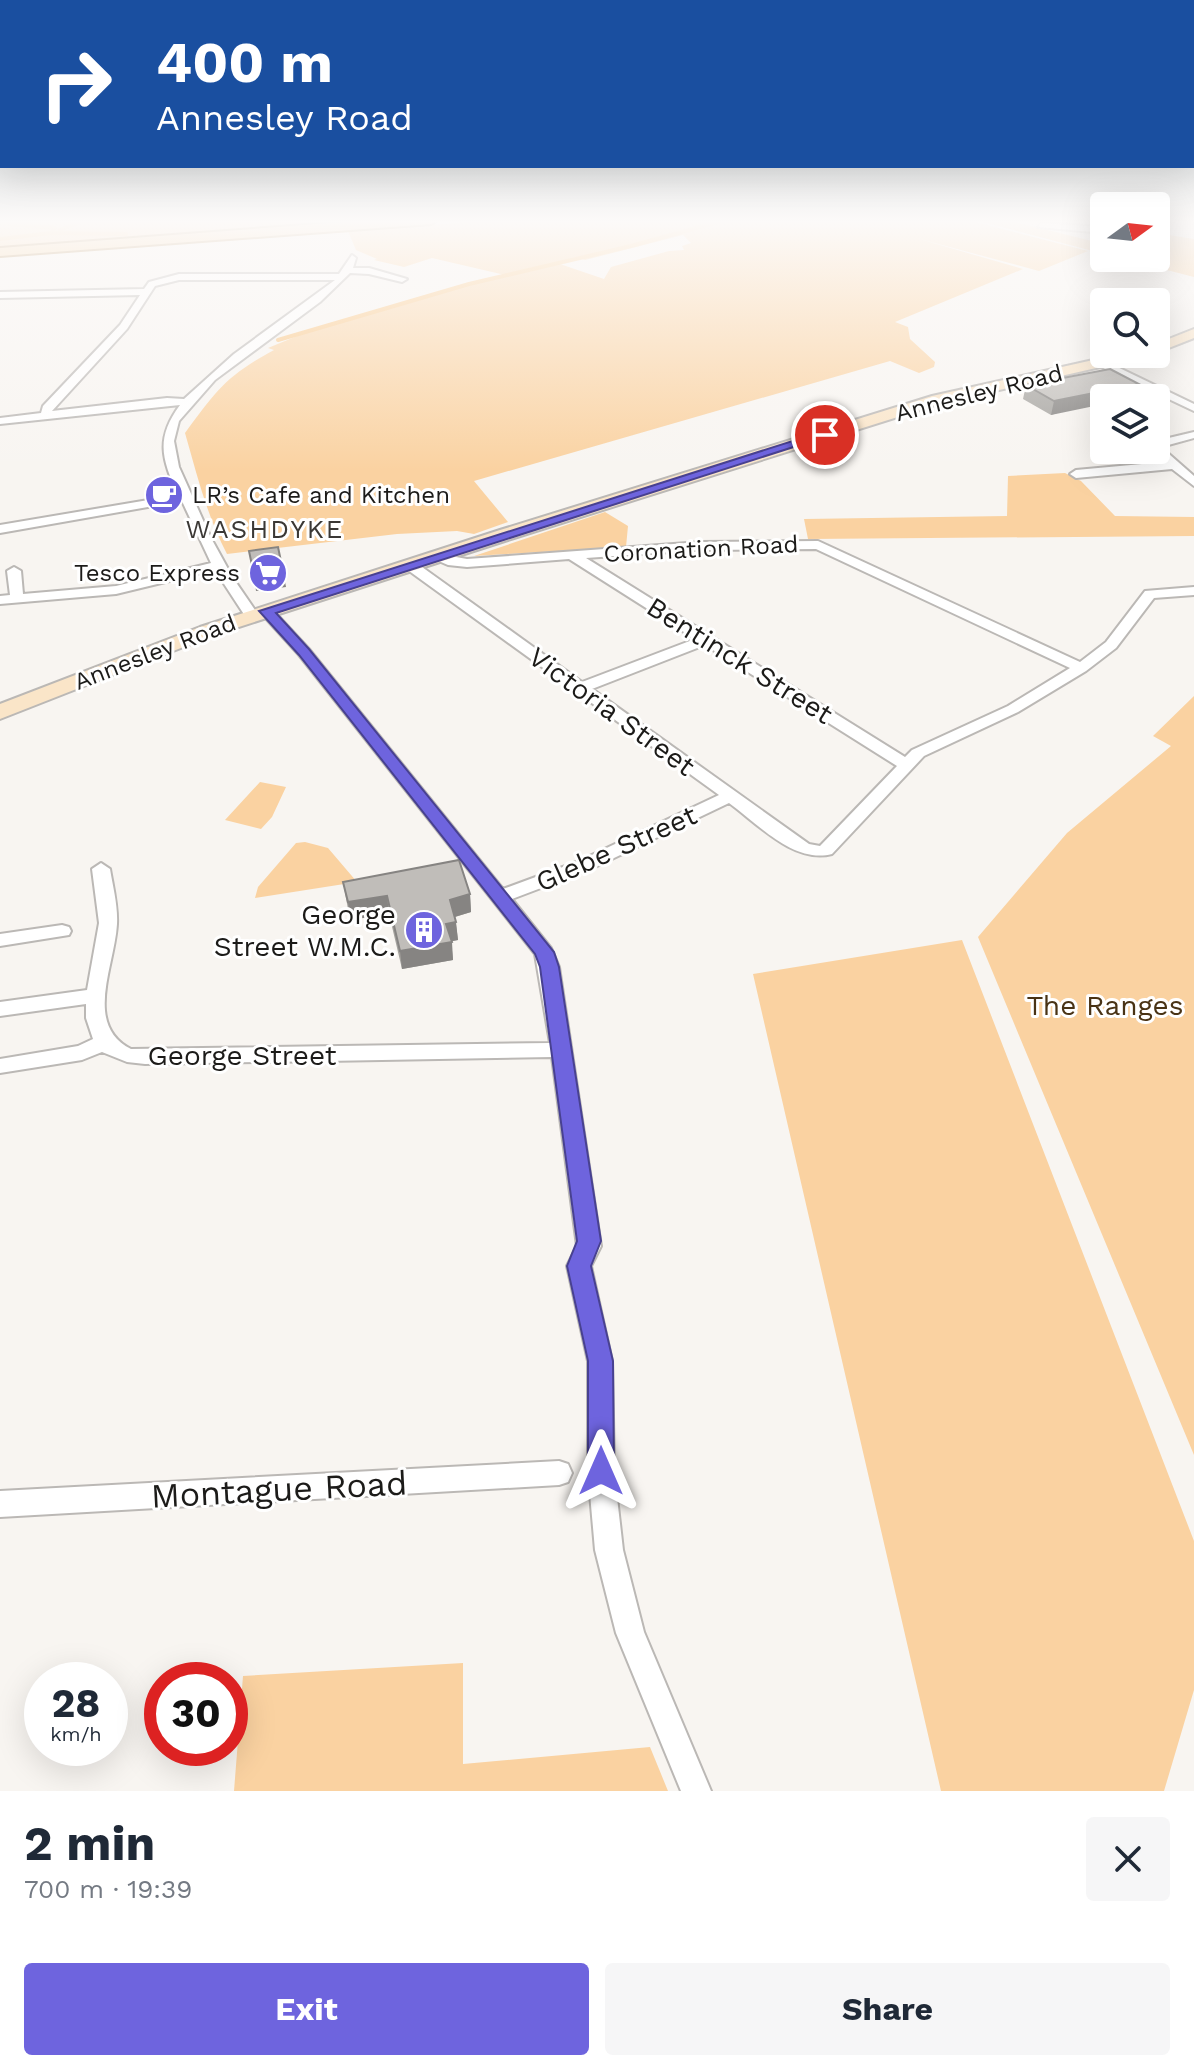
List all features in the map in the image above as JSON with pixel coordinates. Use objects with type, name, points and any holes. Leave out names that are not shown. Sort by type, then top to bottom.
[{"type":"street","points":[[47,416],[47,408],[124,327],[139,304]]},
{"type":"street","points":[[311,304],[222,368],[189,402],[170,427],[169,452],[186,497],[219,565],[259,614],[304,652],[544,952],[549,967],[589,1246],[579,1266],[600,1361],[601,1471],[609,1550],[630,1633],[696,1791]]},
{"type":"street","points":[[1170,344],[1193,335]]},
{"type":"street","name":"Annesley Road","points":[[0,712],[149,652],[410,565],[938,399],[1090,367]]},
{"type":"street","points":[[1111,368],[1194,408]]},
{"type":"street","points":[[0,421],[167,401],[189,402]]},
{"type":"street","points":[[1170,443],[1194,435]]},
{"type":"street","points":[[1170,461],[1194,482]]},
{"type":"street","points":[[1076,474],[1174,465]]},
{"type":"street","points":[[0,529],[186,497]]},
{"type":"street","name":"Coronation Road","points":[[439,556],[453,562],[467,563],[701,546],[818,545],[1081,668]]},
{"type":"street","name":"Bentinck Street","points":[[573,556],[907,765]]},
{"type":"street","points":[[0,600],[116,590],[219,565]]},
{"type":"street","name":"Victoria Street","points":[[410,565],[803,848],[815,852],[826,850],[907,765]]},
{"type":"street","points":[[14,571],[17,599]]},
{"type":"street","points":[[907,765],[918,753],[1013,709],[1081,668],[1111,645],[1150,594],[1194,591]]},
{"type":"street","points":[[581,688],[707,639]]},
{"type":"street","name":"Glebe Street","points":[[500,897],[585,865],[730,796]]},
{"type":"street","points":[[0,1066],[68,1056],[104,1042],[96,1025],[95,996],[108,920],[101,869]]},
{"type":"street","points":[[0,940],[62,931]]},
{"type":"street","points":[[0,1009],[95,996]]},
{"type":"street","name":"George Street","points":[[104,1042],[121,1054],[148,1057],[561,1050]]},
{"type":"street","name":"Montague Road","points":[[0,1504],[559,1473]]},
{"type":"green space","points":[[404,304],[939,304],[895,322],[908,327],[910,339],[935,362],[934,367],[919,373],[890,361],[474,481],[508,522],[474,534],[457,531],[397,534],[227,554],[208,510],[185,433],[224,385],[244,368],[274,350],[268,348],[314,329]]},
{"type":"green space","points":[[1065,473],[1081,481],[1115,516],[1194,517],[1194,536],[808,539],[804,519],[1007,516],[1008,476]]},
{"type":"green space","points":[[605,512],[628,526],[626,547],[474,556]]},
{"type":"green space","name":"The Ranges","points":[[1194,696],[1194,1455],[978,937],[1067,833],[1171,746],[1153,736]]},
{"type":"green space","points":[[260,782],[286,787],[272,817],[261,829],[225,820]]},
{"type":"green space","points":[[296,843],[328,848],[357,882],[255,898],[258,887]]},
{"type":"green space","points":[[962,940],[1194,1541],[1194,1690],[1164,1791],[941,1791],[753,974]]},
{"type":"green space","points":[[463,1663],[463,1764],[650,1747],[668,1791],[234,1791],[236,1766],[248,1766],[248,1676]]},
{"type":"building","points":[[1110,369],[1139,384],[1090,384],[1090,394],[1054,401],[1026,385]]},
{"type":"building","points":[[278,547],[283,571],[254,575],[249,551]]},
{"type":"building","name":"George Street W.M.C.","points":[[459,860],[470,894],[450,900],[456,922],[446,924],[452,942],[400,951],[387,896],[348,902],[343,882]]},
{"type":"waterway","points":[[278,340],[402,304]]},
{"type":"place","name":"LR’s Cafe and Kitchen","points":[[164,495]]},
{"type":"place","name":"Tesco Express","points":[[268,573]]},
{"type":"place","name":"George Street W.M.C.","points":[[424,930]]},
{"type":"district","name":"WASHDYKE","points":[[265,529]]},
{"type":"route","points":[[601,1471],[600,1361],[579,1266],[589,1241],[549,967],[544,952],[304,652],[266,611],[825,435]]}]
